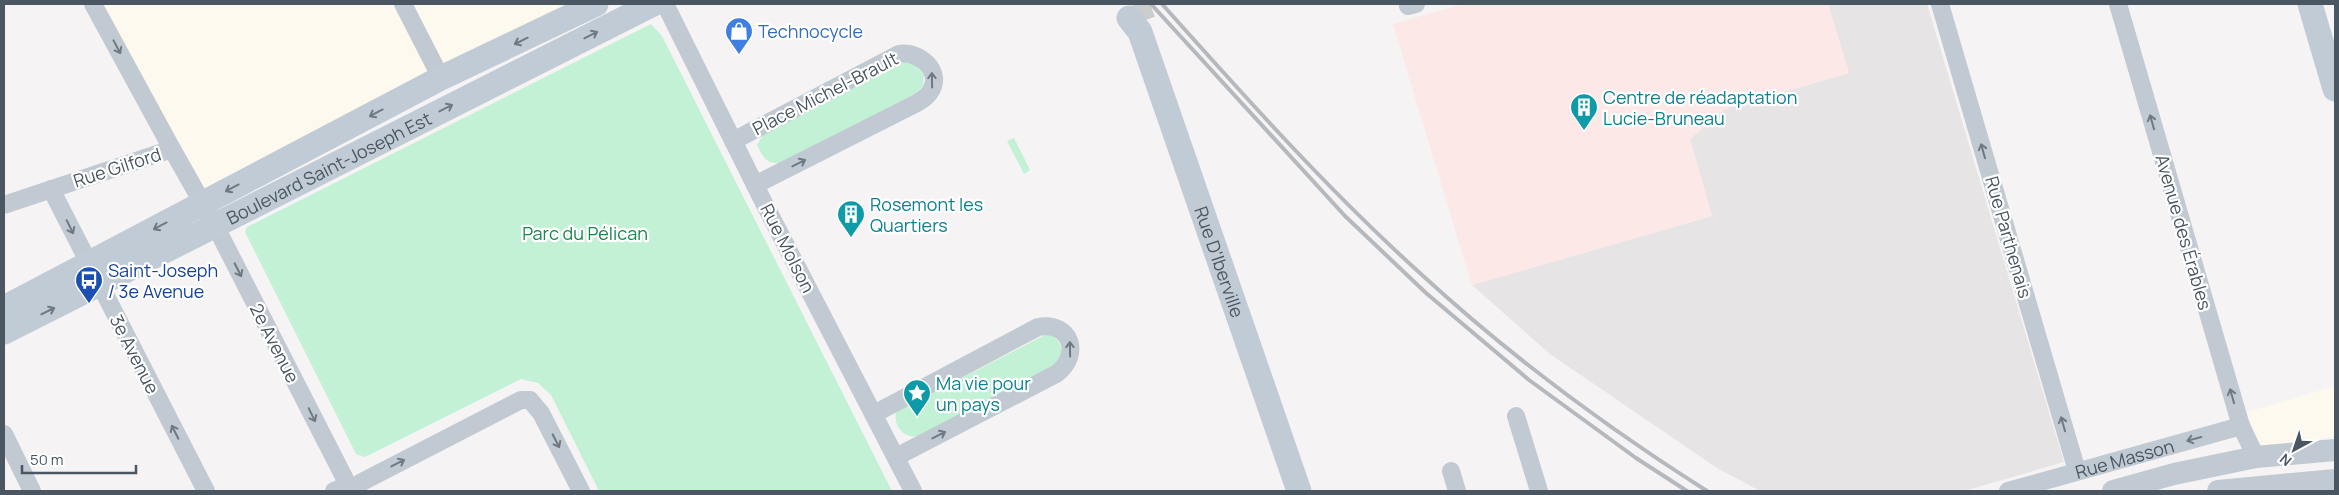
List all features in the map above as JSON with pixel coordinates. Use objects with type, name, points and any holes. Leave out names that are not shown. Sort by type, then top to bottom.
[{"type":"main road","name":"Boulevard Saint-Joseph Est","points":[[4,332],[203,204],[441,78],[596,4]]},
{"type":"main road","name":"Boulevard Saint-Joseph Est","points":[[4,308],[94,275],[216,226],[653,4]]},
{"type":"main road","points":[[2310,4],[2335,89]]},
{"type":"main road","name":"Rue D'Iberville","points":[[1138,23],[1298,491]]},
{"type":"street","points":[[94,4],[172,149]]},
{"type":"street","points":[[403,4],[441,78]]},
{"type":"street","name":"Rue Molson","points":[[665,4],[755,185],[913,491]]},
{"type":"street","name":"Rue Parthenais","points":[[1940,4],[2077,471]]},
{"type":"street","name":"Avenue des Érables","points":[[2118,4],[2241,426],[2256,457]]},
{"type":"street","name":"Place Michel-Brault","points":[[733,141],[899,54],[922,57],[933,74],[931,91],[917,103],[755,185]]},
{"type":"street","name":"Rue Gilford","points":[[4,206],[172,149],[203,204]]},
{"type":"street","name":"3e Avenue","points":[[51,189],[206,491]]},
{"type":"street","name":"2e Avenue","points":[[203,204],[216,226],[348,488]]},
{"type":"street","points":[[874,414],[1038,328],[1048,326],[1056,328],[1069,340],[1072,350],[1062,370],[896,457]]},
{"type":"street","points":[[348,488],[516,402],[530,400],[541,413],[581,491]]},
{"type":"street","points":[[1516,416],[1539,491]]},
{"type":"street","name":"Rue Masson","points":[[2008,491],[2241,426]]},
{"type":"street","points":[[4,434],[32,491]]},
{"type":"street","name":"Rue Masson","points":[[2113,491],[2174,474],[2256,457],[2335,450]]},
{"type":"street","points":[[1451,472],[1457,491]]},
{"type":"street","points":[[2218,491],[2256,489],[2333,480]]},
{"type":"street","points":[[2303,491],[2333,480]]},
{"type":"shaded area","points":[[102,4],[593,4],[205,203]]},
{"type":"shaded area","points":[[1463,4],[1828,4],[1849,73],[1725,109],[1690,139],[1712,216],[1472,285],[1393,24]]},
{"type":"shaded area","points":[[1828,4],[1927,4],[2064,462],[1964,491],[1760,491],[1717,468],[1550,354],[1472,285],[1712,216],[1690,139],[1725,109],[1849,73]]},
{"type":"shaded area","points":[[2335,386],[2335,436],[2275,446],[2258,444],[2247,412]]},
{"type":"green space","name":"Parc du Pélican","points":[[651,24],[662,36],[892,491],[599,491],[551,395],[538,383],[521,379],[365,457],[356,454],[245,232],[247,227]]},
{"type":"green space","points":[[904,62],[914,63],[924,75],[923,86],[915,94],[779,163],[767,161],[763,156],[757,145],[764,133]]},
{"type":"green space","points":[[1014,138],[1030,170],[1024,174],[1007,141]]},
{"type":"green space","points":[[1045,335],[1055,338],[1059,342],[1062,353],[1053,367],[918,436],[904,433],[898,426],[896,412]]},
{"type":"tunnel","points":[[1137,4],[1143,21]]},
{"type":"railway","points":[[1151,4],[1345,216],[1426,293],[1529,380],[1636,458],[1687,491]]},
{"type":"railway","points":[[1162,4],[1256,108],[1353,210],[1454,304],[1595,416],[1707,491]]},
{"type":"place","name":"Technocycle","points":[[739,55]]},
{"type":"place","name":"Centre de réadaptation Lucie-Bruneau","points":[[1584,131]]},
{"type":"place","name":"Rosemont les Quartiers","points":[[851,238]]},
{"type":"place","name":"Saint-Joseph / 3e Avenue","points":[[89,304]]},
{"type":"place","name":"Ma vie pour un pays","points":[[917,417]]}]
